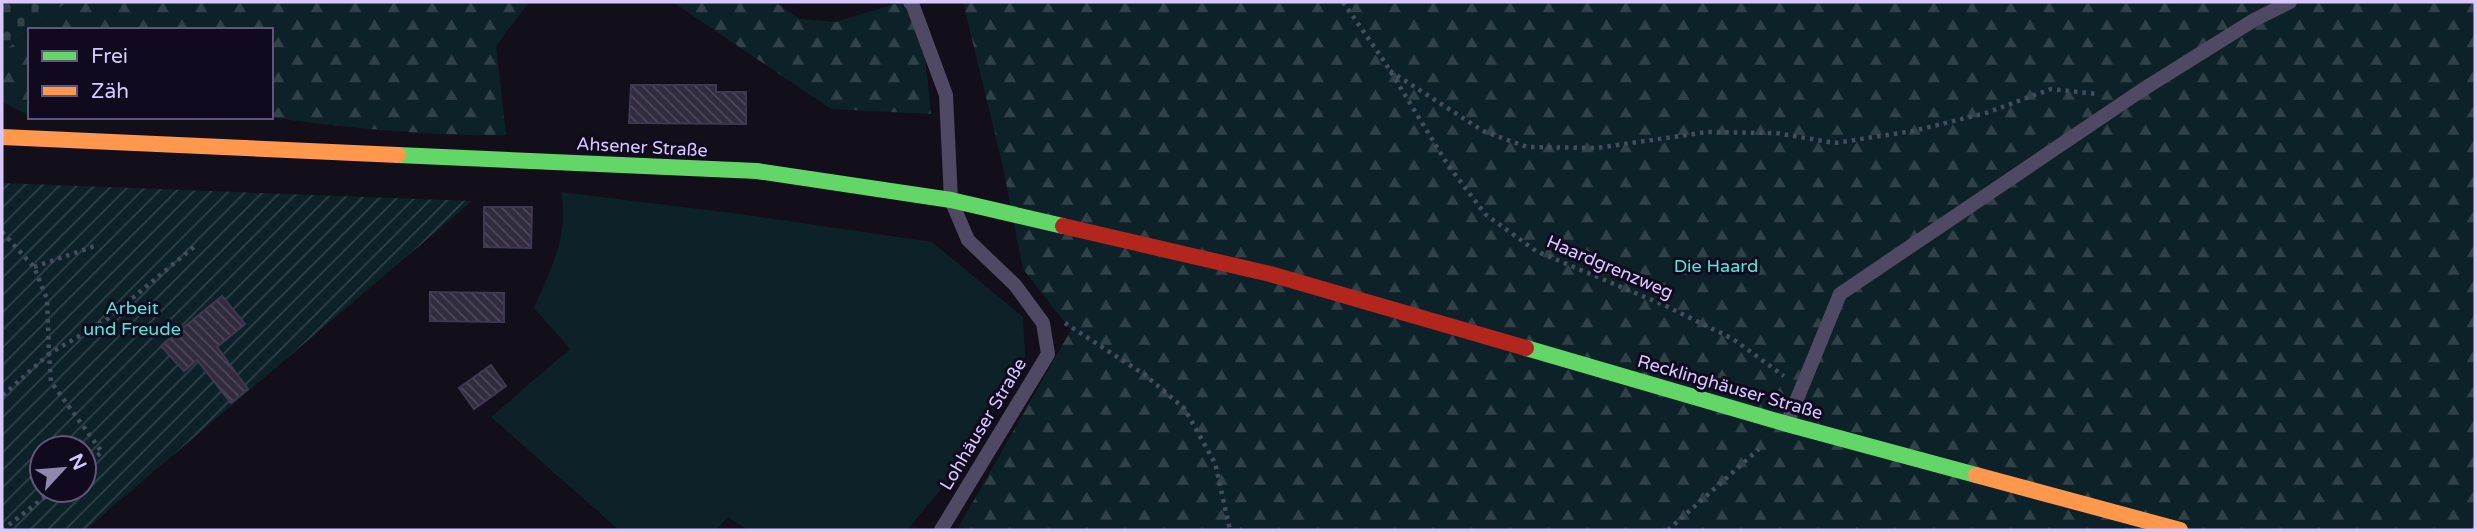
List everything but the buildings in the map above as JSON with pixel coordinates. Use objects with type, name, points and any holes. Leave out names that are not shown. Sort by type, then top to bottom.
[{"type":"main road","name":"Ahsener Straße","points":[[2,137],[757,172],[951,200],[1270,274]]},
{"type":"main road","name":"Recklinghäuser Straße","points":[[1270,274],[1787,424],[2180,530]]},
{"type":"lane","points":[[910,2],[947,95],[951,200]]},
{"type":"lane","points":[[1787,424],[1840,294],[2142,90],[2253,20],[2290,2]]},
{"type":"lane","name":"Lohhäuser Straße","points":[[941,530],[1048,354],[1043,323],[1015,285],[968,240],[951,200]]},
{"type":"path","name":"Haardgrenzweg","points":[[1343,2],[1390,71],[1448,165],[1485,214],[1536,251],[1666,306],[1733,339],[1801,389]]},
{"type":"path","points":[[1390,71],[1483,131],[1527,147],[1597,148],[1707,132],[1776,133],[1835,143],[1913,131],[1986,113],[2051,89],[2100,94]]},
{"type":"path","points":[[2,232],[33,267],[47,299],[51,382],[89,434]]},
{"type":"path","points":[[33,267],[95,246]]},
{"type":"path","points":[[2,396],[49,354],[106,320],[195,246]]},
{"type":"path","points":[[1055,317],[1145,375],[1184,408],[1215,463],[1230,530]]},
{"type":"path","points":[[1668,530],[1787,424]]},
{"type":"path","points":[[2,530],[36,504]]},
{"type":"green space","points":[[2,2],[67,2],[33,28],[28,28],[28,32],[2,52]]},
{"type":"green space","points":[[67,2],[529,2],[496,46],[506,135],[387,130],[273,118],[273,28],[34,28]]},
{"type":"green space","points":[[673,2],[775,2],[800,19],[836,22],[901,2],[919,2],[931,114],[831,109]]},
{"type":"green space","name":"Die Haard","points":[[963,2],[2475,2],[2475,530],[957,530],[1071,330],[1023,269],[1003,167]]},
{"type":"green space","points":[[28,32],[28,115],[2,102],[2,52]]},
{"type":"green space","name":"Arbeit und Freude","points":[[2,183],[472,201],[85,530],[2,530]]},
{"type":"green space","points":[[561,192],[740,214],[932,242],[1023,317],[1025,357],[987,422],[942,488],[907,530],[748,530],[728,517],[716,530],[619,530],[491,417],[570,349],[534,308],[561,237]]},
{"type":"traffic: fast","points":[[398,155],[757,171],[951,200],[1063,226]]},
{"type":"traffic: fast","points":[[1526,348],[1787,424],[1976,475]]},
{"type":"traffic: slow","points":[[2,137],[398,155]]},
{"type":"traffic: slow","points":[[1976,475],[2180,530]]},
{"type":"traffic: jam","points":[[1063,226],[1270,274],[1526,348]]}]
